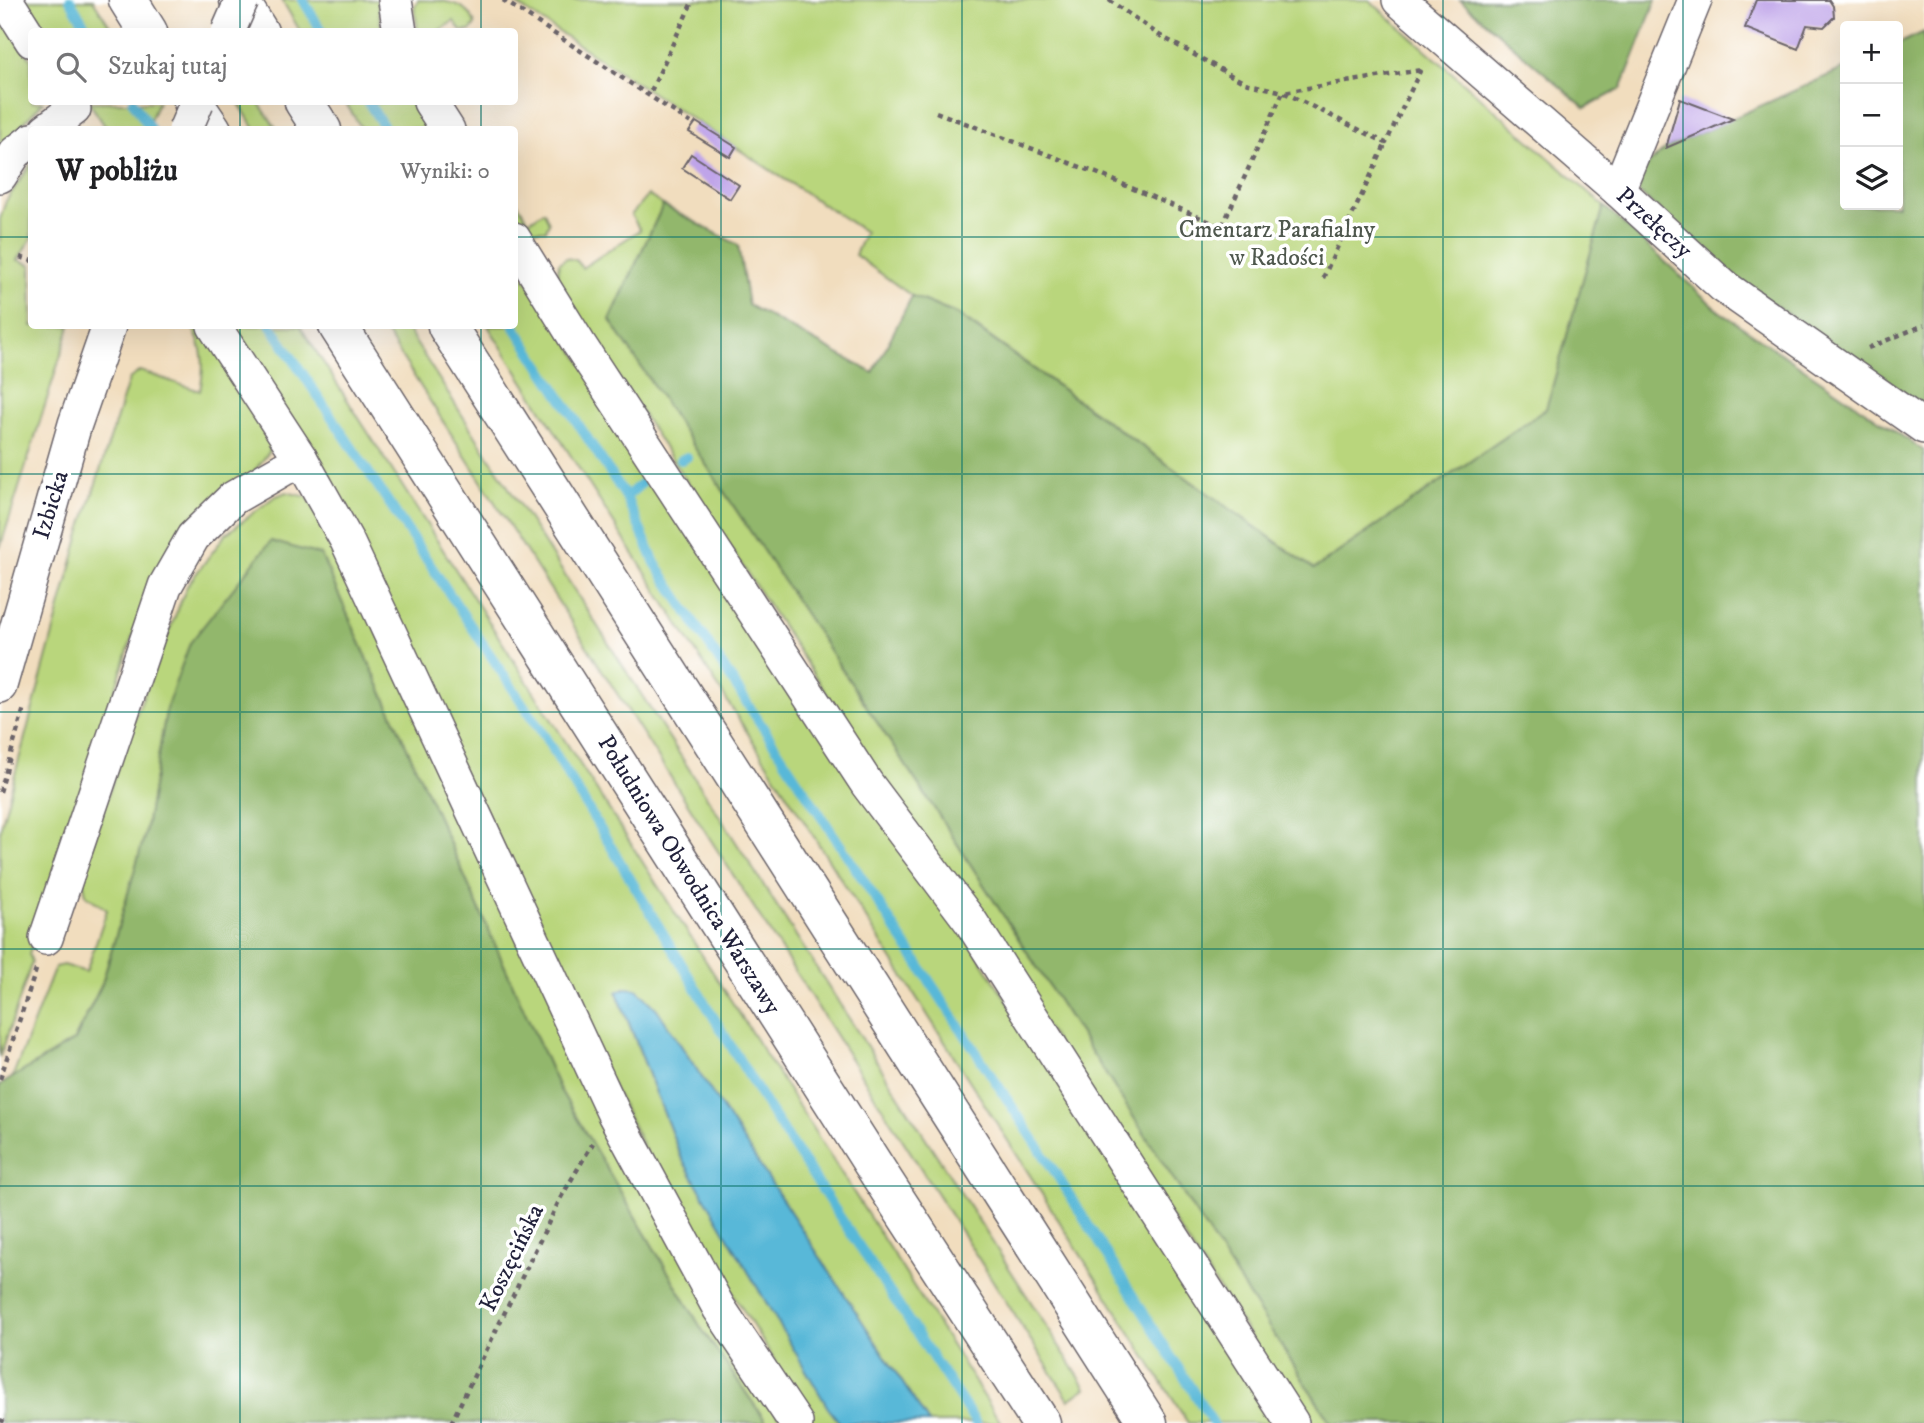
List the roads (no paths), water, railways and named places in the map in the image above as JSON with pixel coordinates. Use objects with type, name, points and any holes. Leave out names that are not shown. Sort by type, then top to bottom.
[{"type":"highway","points":[[128,0],[146,28]]},
{"type":"highway","points":[[241,0],[257,28]]},
{"type":"highway","points":[[197,105],[210,126]]},
{"type":"highway","points":[[306,105],[319,126]]},
{"type":"highway","name":"Południowa Obwodnica Warszawy","points":[[340,329],[1041,1423]]},
{"type":"highway","points":[[449,329],[1148,1423]]},
{"type":"street","points":[[6,0],[28,35]]},
{"type":"street","points":[[230,28],[241,0]]},
{"type":"street","points":[[396,0],[400,28]]},
{"type":"street","name":"Przełęczy","points":[[1399,0],[1618,190],[1723,286],[1924,427]]},
{"type":"street","points":[[1618,190],[1695,0]]},
{"type":"street","points":[[186,126],[194,105]]},
{"type":"street","points":[[432,105],[445,126]]},
{"type":"street","points":[[53,126],[77,113]]},
{"type":"street","points":[[0,176],[15,153],[28,144]]},
{"type":"street","points":[[518,245],[579,344],[867,784],[971,922],[1292,1423]]},
{"type":"street","name":"Izbicka","points":[[0,686],[75,424],[108,329]]},
{"type":"street","points":[[216,329],[301,459],[347,541],[614,1114],[719,1308],[796,1423]]},
{"type":"street","points":[[46,938],[165,586],[193,537],[233,499],[301,459]]},
{"type":"street","points":[[1114,1370],[1135,1423]]},
{"type":"water","points":[[625,988],[637,989],[657,1009],[929,1423],[840,1423],[828,1408],[681,1157],[617,992]]},
{"type":"waterway","points":[[70,0],[87,28]]},
{"type":"waterway","points":[[303,0],[320,28]]},
{"type":"waterway","points":[[135,105],[148,126]]},
{"type":"waterway","points":[[370,105],[383,126]]},
{"type":"waterway","points":[[273,329],[545,737],[770,1111],[976,1423]]},
{"type":"waterway","points":[[516,329],[626,497],[641,484]]},
{"type":"waterway","points":[[681,460],[687,457]]},
{"type":"waterway","points":[[626,497],[655,563],[1053,1169],[1213,1423]]},
{"type":"park label","name":"Cmentarz Parafialny w Radości","points":[[1277,244]]}]
